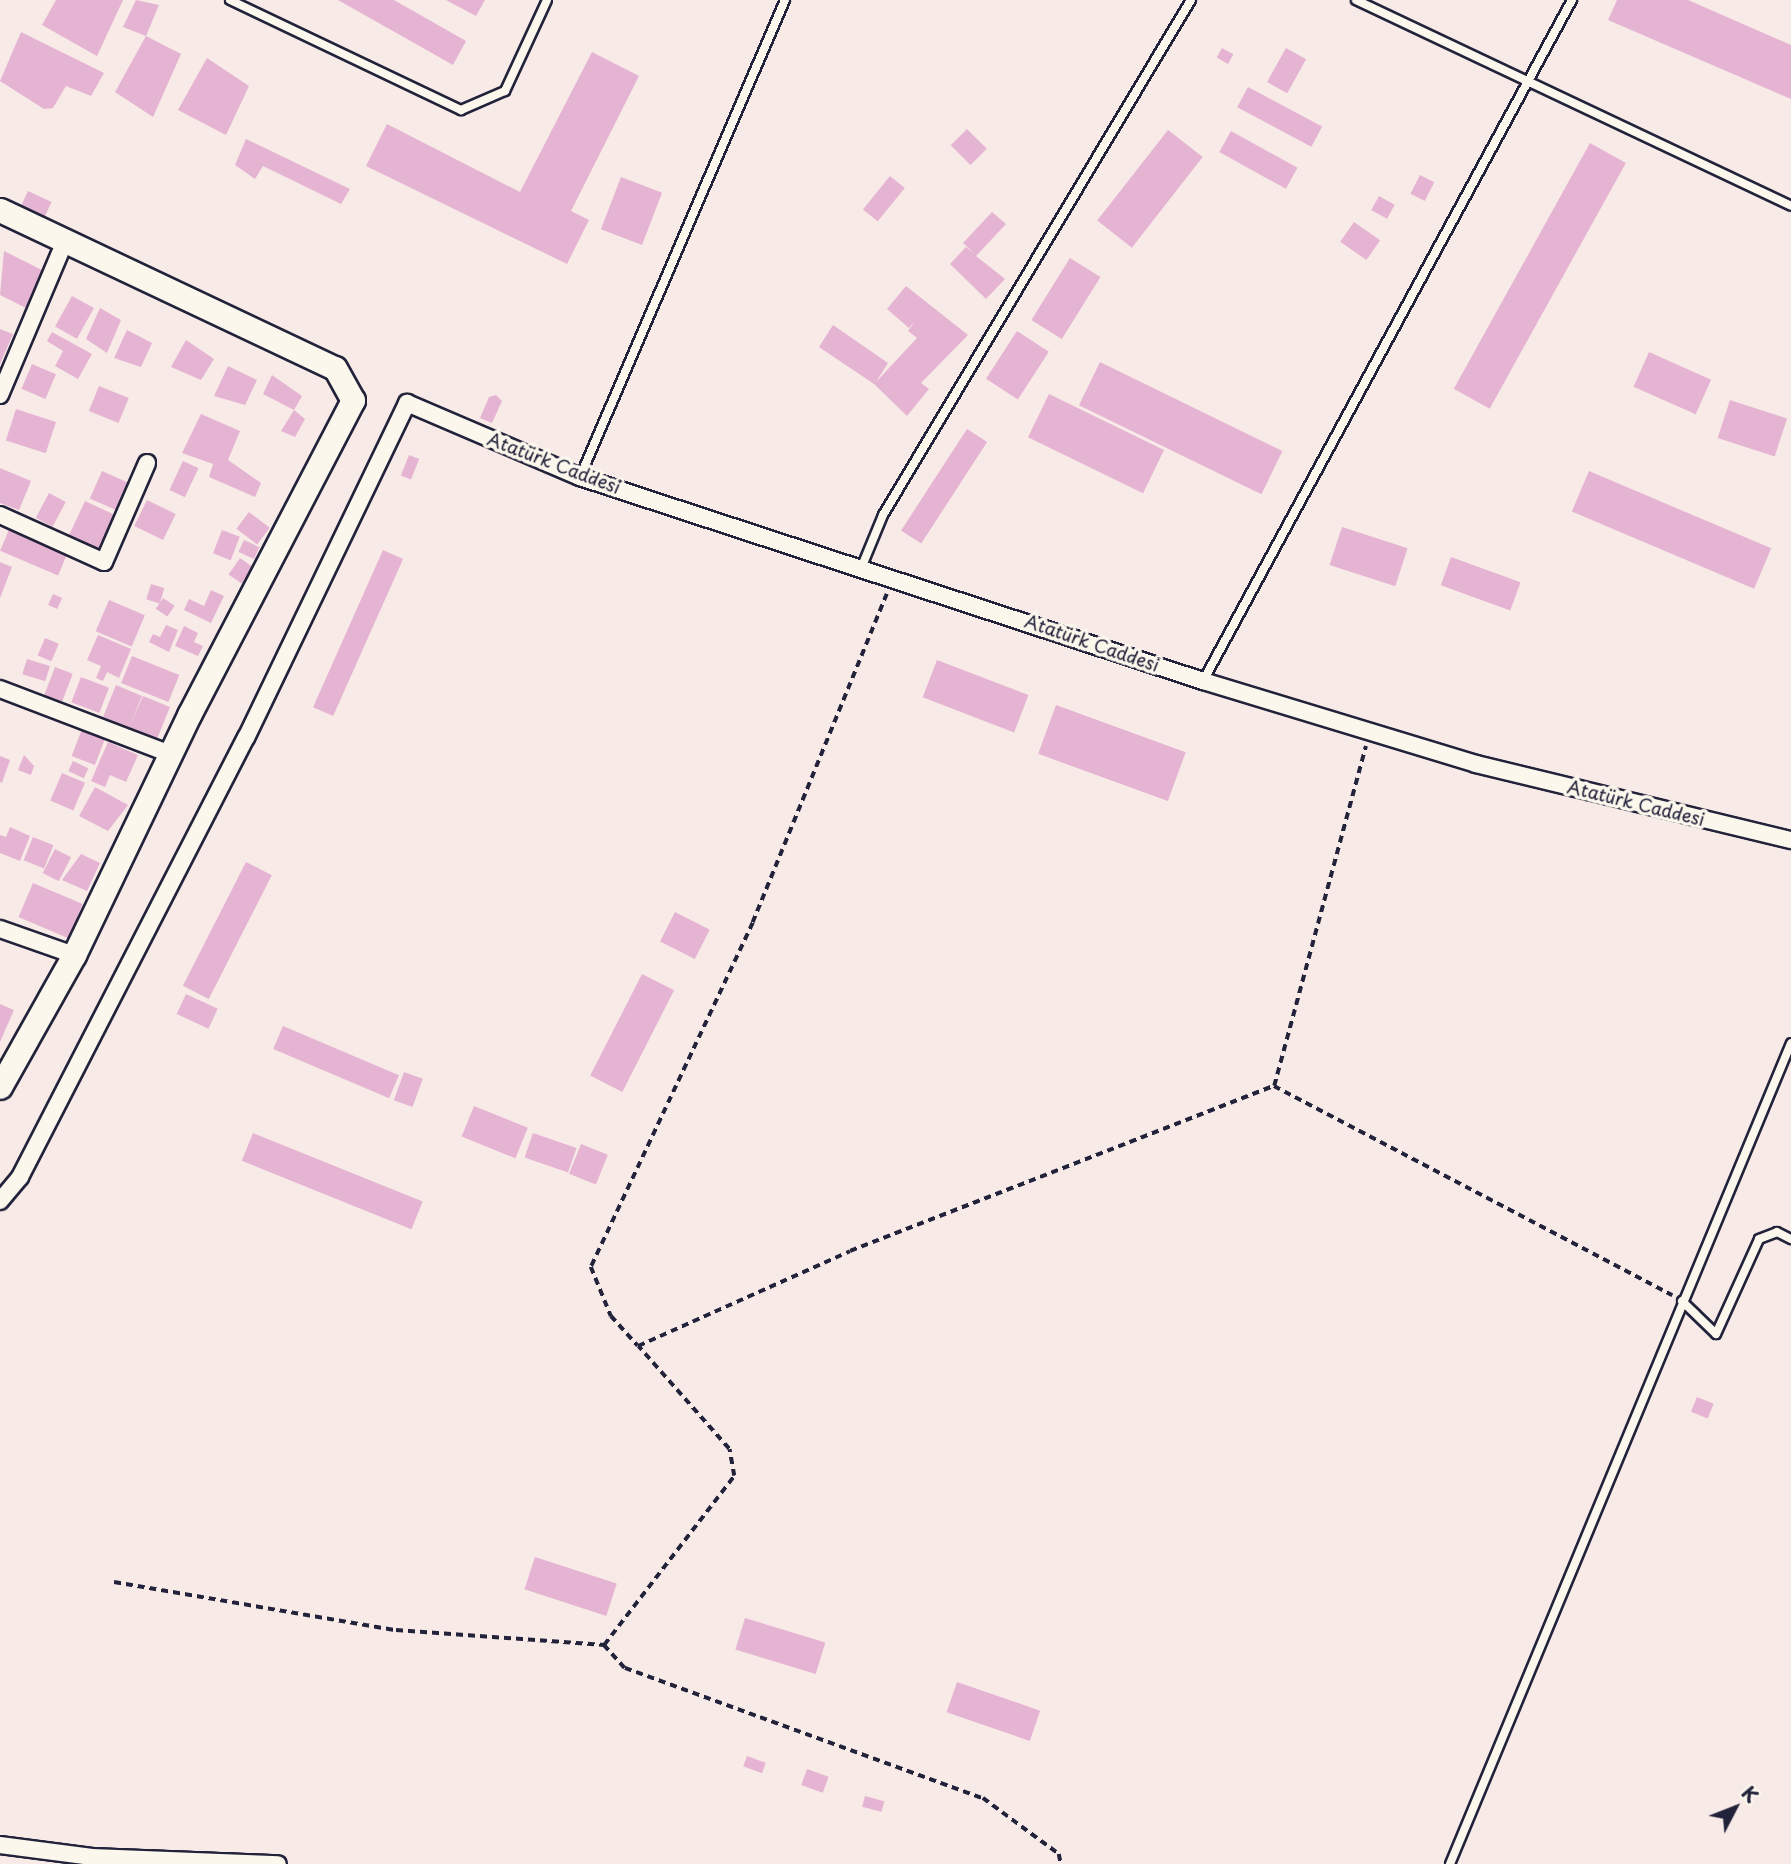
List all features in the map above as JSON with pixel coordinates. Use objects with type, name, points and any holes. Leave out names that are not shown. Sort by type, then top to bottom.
[{"type":"street","points":[[0,210],[66,239],[335,369],[353,400],[170,754],[74,955],[0,1087]]},
{"type":"street","points":[[0,395],[66,239]]},
{"type":"street","name":"Atatürk Caddesi","points":[[0,1201],[20,1177],[240,751],[407,403],[580,477],[894,576],[1203,681],[1476,764],[1791,840]]},
{"type":"street","points":[[0,514],[104,562],[147,463]]},
{"type":"street","points":[[0,689],[170,754]]},
{"type":"street","points":[[0,929],[74,955]]},
{"type":"street","points":[[0,1845],[92,1857],[278,1864]]},
{"type":"lane","points":[[230,0],[461,110],[505,91],[547,0]]},
{"type":"lane","points":[[580,477],[785,0]]},
{"type":"lane","points":[[862,566],[883,516],[1191,0]]},
{"type":"lane","points":[[1356,0],[1790,204]]},
{"type":"lane","points":[[1203,681],[1572,0]]},
{"type":"lane","points":[[1450,1864],[1791,1043]]},
{"type":"lane","points":[[1682,1301],[1716,1334],[1759,1239],[1777,1232],[1791,1239]]},
{"type":"path","points":[[604,1645],[734,1476],[729,1449],[611,1316],[591,1267],[753,923],[894,576]]},
{"type":"path","points":[[1274,1086],[1370,732]]},
{"type":"path","points":[[638,1346],[850,1251],[1274,1086],[1682,1301]]},
{"type":"path","points":[[114,1582],[397,1630],[604,1645],[625,1668],[984,1798],[1059,1854],[1060,1864]]},
{"type":"building","points":[[56,0],[123,0],[97,56],[42,25]]},
{"type":"building","points":[[136,0],[159,5],[146,36],[123,27]]},
{"type":"building","points":[[338,0],[394,0],[466,41],[453,65]]},
{"type":"building","points":[[446,0],[485,0],[476,16]]},
{"type":"building","points":[[1617,0],[1688,0],[1791,45],[1791,99],[1608,20]]},
{"type":"building","points":[[21,32],[104,73],[91,96],[66,86],[53,108],[44,109],[0,81]]},
{"type":"building","points":[[146,36],[181,54],[153,117],[115,92]]},
{"type":"building","points":[[1222,48],[1233,54],[1228,64],[1217,58]]},
{"type":"building","points":[[1286,48],[1306,59],[1287,93],[1267,82]]},
{"type":"building","points":[[592,52],[639,76],[571,211],[589,220],[567,264],[366,166],[387,124],[520,192]]},
{"type":"building","points":[[207,58],[249,86],[226,135],[178,110]]},
{"type":"building","points":[[1248,87],[1322,126],[1311,147],[1237,107]]},
{"type":"building","points":[[967,129],[987,149],[971,165],[951,145]]},
{"type":"building","points":[[1168,130],[1203,157],[1132,248],[1097,221]]},
{"type":"building","points":[[1231,131],[1297,168],[1286,189],[1219,152]]},
{"type":"building","points":[[246,139],[350,189],[341,204],[263,166],[255,179],[235,165]]},
{"type":"building","points":[[1590,143],[1626,163],[1490,409],[1454,389]]},
{"type":"building","points":[[1420,175],[1434,182],[1425,201],[1410,194]]},
{"type":"building","points":[[890,176],[905,188],[878,221],[863,209]]},
{"type":"building","points":[[621,177],[662,193],[642,245],[601,229]]},
{"type":"building","points":[[28,191],[52,202],[41,224],[18,213]]},
{"type":"building","points":[[1379,196],[1395,205],[1387,219],[1371,210]]},
{"type":"building","points":[[992,212],[1006,224],[976,256],[1005,279],[986,299],[950,264],[966,247],[974,253],[963,243]]},
{"type":"building","points":[[1354,222],[1380,240],[1366,260],[1340,242]]},
{"type":"building","points":[[4,251],[46,272],[28,309],[0,295]]},
{"type":"building","points":[[1070,258],[1101,277],[1062,339],[1031,320]]},
{"type":"building","points":[[906,286],[968,335],[921,383],[929,389],[907,416],[874,384],[819,347],[833,325],[888,363],[876,382],[917,338],[908,331],[915,321],[909,328],[887,309]]},
{"type":"building","points":[[72,296],[94,308],[77,339],[55,327]]},
{"type":"building","points":[[100,308],[121,320],[107,353],[86,339]]},
{"type":"building","points":[[0,329],[13,334],[0,364]]},
{"type":"building","points":[[127,330],[152,343],[141,367],[114,358]]},
{"type":"building","points":[[1017,331],[1049,352],[1018,400],[986,379]]},
{"type":"building","points":[[52,332],[92,354],[78,379],[55,366],[63,351],[47,341]]},
{"type":"building","points":[[186,340],[214,359],[201,380],[171,367]]},
{"type":"building","points":[[1649,352],[1711,380],[1696,414],[1634,387]]},
{"type":"building","points":[[1100,362],[1282,451],[1261,494],[1079,405]]},
{"type":"building","points":[[32,364],[56,374],[45,399],[21,389]]},
{"type":"building","points":[[228,366],[257,380],[245,405],[214,396]]},
{"type":"building","points":[[272,375],[302,396],[294,410],[263,394]]},
{"type":"building","points":[[99,386],[129,398],[119,423],[89,411]]},
{"type":"building","points":[[1049,394],[1164,450],[1143,493],[1028,437]]},
{"type":"building","points":[[496,395],[502,401],[492,423],[480,418],[489,397]]},
{"type":"building","points":[[1730,400],[1787,419],[1775,457],[1718,438]]},
{"type":"building","points":[[16,409],[56,422],[46,453],[6,440]]},
{"type":"building","points":[[294,410],[305,419],[295,437],[281,431]]},
{"type":"building","points":[[201,414],[240,431],[228,460],[261,483],[255,497],[209,477],[213,464],[182,453]]},
{"type":"building","points":[[967,429],[987,442],[921,544],[901,530]]},
{"type":"building","points":[[409,455],[419,459],[411,480],[401,475]]},
{"type":"building","points":[[183,461],[198,468],[185,497],[169,490]]},
{"type":"building","points":[[0,468],[31,481],[19,510],[0,503]]},
{"type":"building","points":[[102,471],[131,484],[119,511],[90,498]]},
{"type":"building","points":[[1589,471],[1771,548],[1754,589],[1572,512]]},
{"type":"building","points":[[49,493],[66,502],[53,527],[36,518]]},
{"type":"building","points":[[147,500],[176,514],[163,540],[134,526]]},
{"type":"building","points":[[85,501],[115,515],[99,549],[69,535]]},
{"type":"building","points":[[249,512],[270,528],[257,544],[236,529]]},
{"type":"building","points":[[11,525],[69,550],[58,575],[0,551]]},
{"type":"building","points":[[1342,527],[1408,548],[1395,586],[1330,565]]},
{"type":"building","points":[[222,530],[240,537],[231,560],[213,553]]},
{"type":"building","points":[[244,540],[259,547],[254,559],[239,552]]},
{"type":"building","points":[[383,550],[403,559],[333,716],[313,707]]},
{"type":"building","points":[[1451,557],[1521,582],[1510,611],[1441,585]]},
{"type":"building","points":[[240,558],[253,567],[242,584],[229,574]]},
{"type":"building","points":[[0,562],[12,567],[0,598]]},
{"type":"building","points":[[151,584],[164,588],[160,603],[146,599]]},
{"type":"building","points":[[211,590],[224,596],[211,623],[184,610],[189,599],[204,606]]},
{"type":"building","points":[[53,594],[62,598],[57,609],[48,605]]},
{"type":"building","points":[[163,598],[175,606],[167,617],[156,609]]},
{"type":"building","points":[[109,600],[145,615],[132,647],[96,631]]},
{"type":"building","points":[[166,625],[178,630],[169,652],[149,642],[153,634],[160,637]]},
{"type":"building","points":[[184,626],[198,633],[194,642],[203,646],[198,656],[175,646]]},
{"type":"building","points":[[98,635],[131,649],[119,678],[107,672],[103,681],[96,678],[101,666],[87,660]]},
{"type":"building","points":[[45,638],[59,644],[51,661],[38,655]]},
{"type":"building","points":[[132,656],[179,675],[168,702],[121,683]]},
{"type":"building","points":[[27,659],[50,666],[45,681],[22,674]]},
{"type":"building","points":[[937,660],[1028,695],[1014,732],[923,697]]},
{"type":"building","points":[[55,667],[73,674],[60,707],[42,701]]},
{"type":"building","points":[[81,677],[109,688],[99,713],[71,702]]},
{"type":"building","points":[[116,685],[142,696],[130,725],[143,696],[170,707],[157,739],[103,717]]},
{"type":"building","points":[[1056,705],[1186,752],[1168,801],[1038,754]]},
{"type":"building","points":[[82,729],[105,738],[95,765],[72,756]]},
{"type":"building","points":[[108,742],[138,755],[126,782],[110,775],[105,787],[91,781]]},
{"type":"building","points":[[24,755],[34,766],[31,775],[18,770]]},
{"type":"building","points":[[0,756],[10,760],[2,783],[0,782]]},
{"type":"building","points":[[73,761],[88,768],[84,778],[68,771]]},
{"type":"building","points":[[62,773],[85,783],[73,810],[50,801]]},
{"type":"building","points":[[95,787],[128,805],[108,831],[79,816]]},
{"type":"building","points":[[10,827],[30,836],[20,861],[0,853],[0,835],[6,837]]},
{"type":"building","points":[[33,837],[53,845],[44,868],[24,860]]},
{"type":"building","points":[[55,849],[71,857],[59,881],[43,873]]},
{"type":"building","points":[[81,854],[100,863],[87,891],[62,880]]},
{"type":"building","points":[[246,862],[272,875],[209,999],[183,986]]},
{"type":"building","points":[[33,883],[83,904],[68,938],[19,917]]},
{"type":"building","points":[[675,912],[710,930],[695,959],[660,941]]},
{"type":"building","points":[[642,974],[674,990],[622,1092],[590,1076]]},
{"type":"building","points":[[186,994],[218,1009],[208,1029],[177,1014]]},
{"type":"building","points":[[0,1004],[14,1010],[0,1042]]},
{"type":"building","points":[[283,1026],[399,1075],[389,1098],[273,1049]]},
{"type":"building","points":[[404,1072],[423,1079],[413,1107],[394,1100]]},
{"type":"building","points":[[474,1106],[528,1128],[515,1158],[462,1137]]},
{"type":"building","points":[[253,1133],[423,1202],[411,1229],[242,1161]]},
{"type":"building","points":[[533,1133],[576,1148],[568,1173],[525,1158]]},
{"type":"building","points":[[581,1144],[608,1155],[596,1185],[569,1174]]},
{"type":"building","points":[[1697,1397],[1714,1404],[1708,1419],[1691,1412]]},
{"type":"building","points":[[535,1557],[617,1584],[606,1616],[524,1589]]},
{"type":"building","points":[[745,1618],[825,1643],[816,1674],[735,1650]]},
{"type":"building","points":[[957,1682],[1040,1711],[1030,1741],[947,1712]]},
{"type":"building","points":[[747,1756],[766,1763],[762,1773],[743,1766]]},
{"type":"building","points":[[807,1769],[829,1777],[823,1793],[801,1785]]},
{"type":"building","points":[[865,1796],[884,1801],[881,1812],[862,1807]]}]
